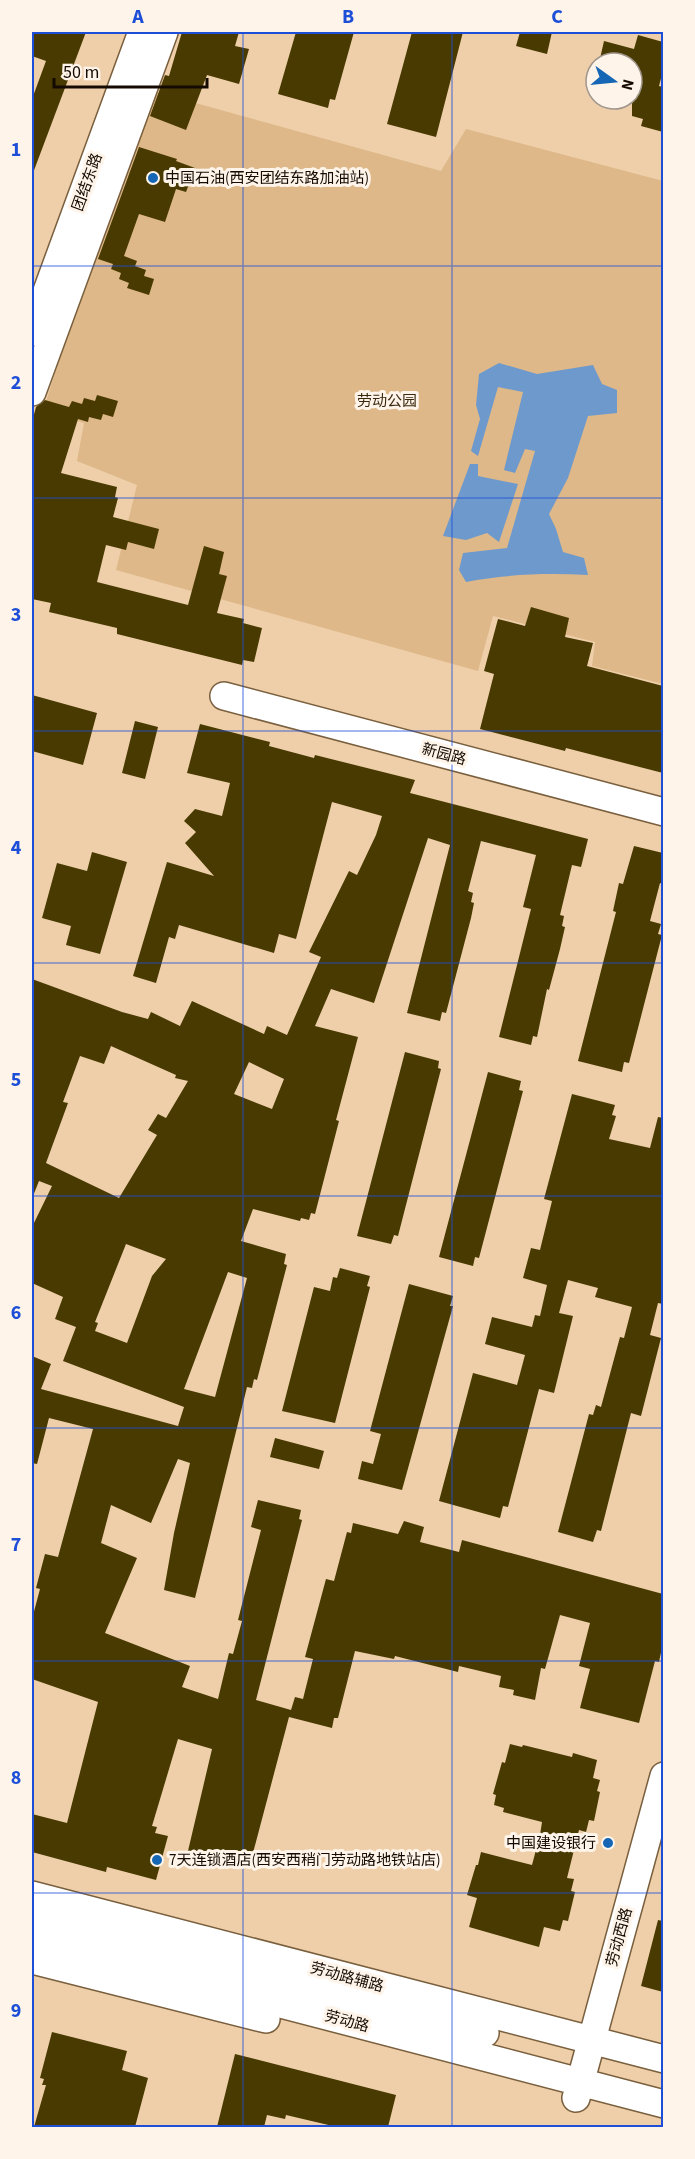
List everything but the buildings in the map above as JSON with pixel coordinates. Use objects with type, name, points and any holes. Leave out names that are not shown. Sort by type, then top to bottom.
[{"type":"street","name":"团结东路","points":[[32,332],[142,32]]},
{"type":"street","points":[[32,392],[164,32]]},
{"type":"street","name":"新园路","points":[[224,696],[663,812]]},
{"type":"street","name":"劳动西路","points":[[583,2070],[663,1776]]},
{"type":"street","name":"劳动路辅路","points":[[32,1895],[583,2070],[663,2121]]},
{"type":"street","name":"劳动路","points":[[32,1915],[583,2070],[663,2104]]},
{"type":"street","name":"劳动路","points":[[32,1939],[583,2070],[663,2079]]},
{"type":"street","name":"劳动路辅路","points":[[32,1960],[583,2070],[663,2059]]},
{"type":"green space","name":"劳动公园","points":[[145,89],[441,171],[466,129],[663,181],[663,684],[592,666],[595,642],[493,616],[478,671],[116,570],[137,485],[77,461],[84,423],[43,411]]},
{"type":"water","points":[[499,363],[537,374],[593,365],[602,384],[617,390],[617,413],[588,416],[568,478],[549,514],[563,552],[584,558],[588,575],[527,575],[466,582],[459,570],[463,553],[507,548],[535,451],[525,449],[515,473],[504,470],[523,392],[498,387],[478,456],[471,451],[480,419],[476,405],[479,374]]},
{"type":"water","points":[[470,464],[478,464],[478,476],[518,484],[499,542],[487,533],[466,540],[443,536]]},
{"type":"place","name":"中国石油(西安团结东路加油站)","points":[[153,178]]},
{"type":"place","name":"中国建设银行","points":[[608,1843]]},
{"type":"place","name":"7天连锁酒店(西安西稍门劳动路地铁站店)","points":[[157,1860]]}]
